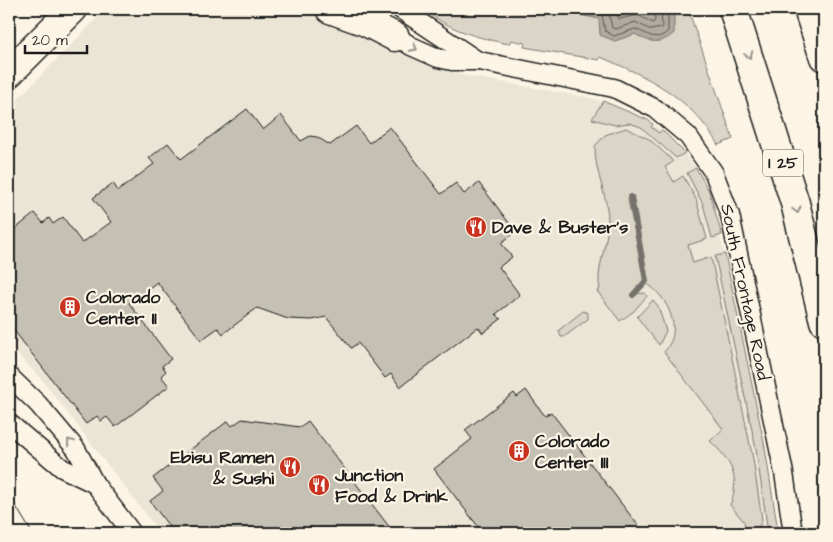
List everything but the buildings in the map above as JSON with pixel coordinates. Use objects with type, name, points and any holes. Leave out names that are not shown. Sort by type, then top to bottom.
[{"type":"main road","points":[[9,73],[74,9]]},
{"type":"main road","points":[[330,9],[366,22],[395,37]]},
{"type":"main road","name":"I 25","points":[[732,9],[795,203],[824,321]]},
{"type":"main road","points":[[808,9],[824,57]]},
{"type":"street","name":"South Frontage Road","points":[[361,9],[395,37],[438,58],[452,62],[478,61],[598,84],[624,92],[670,119],[688,136],[705,157],[722,190],[730,215],[784,473],[793,533]]},
{"type":"street","name":"South Frontage Road","points":[[400,9],[478,61]]},
{"type":"street","points":[[9,376],[38,404],[71,442],[95,484],[132,533]]},
{"type":"street","points":[[9,423],[62,468],[95,484]]},
{"type":"shaded area","points":[[106,9],[293,9],[343,22],[382,40],[404,54],[430,66],[467,76],[592,98],[637,114],[662,130],[673,140],[696,168],[714,206],[765,448],[778,533],[160,533],[43,381],[9,345],[9,108]]},
{"type":"shaded area","points":[[423,9],[688,9],[733,139],[718,145],[695,114],[682,102],[667,90],[617,64],[600,57],[599,60],[524,47],[525,43],[511,40],[509,44],[475,36],[453,28]]},
{"type":"shaded area","points":[[603,101],[648,120],[653,124],[651,127],[659,133],[662,130],[685,153],[676,158],[641,127],[629,123],[615,125],[592,119]]},
{"type":"shaded area","points":[[626,128],[649,139],[670,158],[673,162],[665,167],[674,182],[683,176],[696,199],[707,239],[688,245],[693,263],[711,257],[753,459],[762,520],[756,533],[741,533],[745,523],[730,505],[734,486],[732,470],[724,455],[710,441],[723,429],[664,352],[670,344],[672,337],[672,320],[663,299],[647,284],[632,202],[634,196],[630,195],[628,200],[644,278],[640,287],[638,285],[633,294],[645,293],[647,296],[634,311],[620,321],[597,291],[600,289],[599,274],[606,239],[608,213],[595,156],[595,146],[605,135]]},
{"type":"shaded area","points":[[696,168],[709,191],[722,235],[712,238],[703,204],[687,173]]},
{"type":"shaded area","points":[[725,254],[765,448],[778,531],[768,532],[756,449],[715,256]]},
{"type":"shaded area","points":[[653,300],[658,306],[666,331],[659,345],[637,317]]},
{"type":"shaded area","points":[[583,311],[588,313],[588,319],[564,337],[561,337],[559,330]]},
{"type":"water","points":[[578,9],[671,9],[674,12],[674,33],[660,41],[650,41],[635,34],[615,41],[600,35],[599,19],[576,14]]},
{"type":"waterway","points":[[631,197],[646,281],[633,295]]},
{"type":"tram line","points":[[9,495],[32,533]]},
{"type":"tram line","points":[[9,522],[16,533]]},
{"type":"place","name":"Dave & Buster's","points":[[476,227]]},
{"type":"place","name":"Colorado Center II","points":[[70,307]]},
{"type":"place","name":"Colorado Center III","points":[[519,451]]},
{"type":"place","name":"Ebisu Ramen & Sushi","points":[[290,467]]},
{"type":"place","name":"Junction Food & Drink","points":[[319,485]]}]
